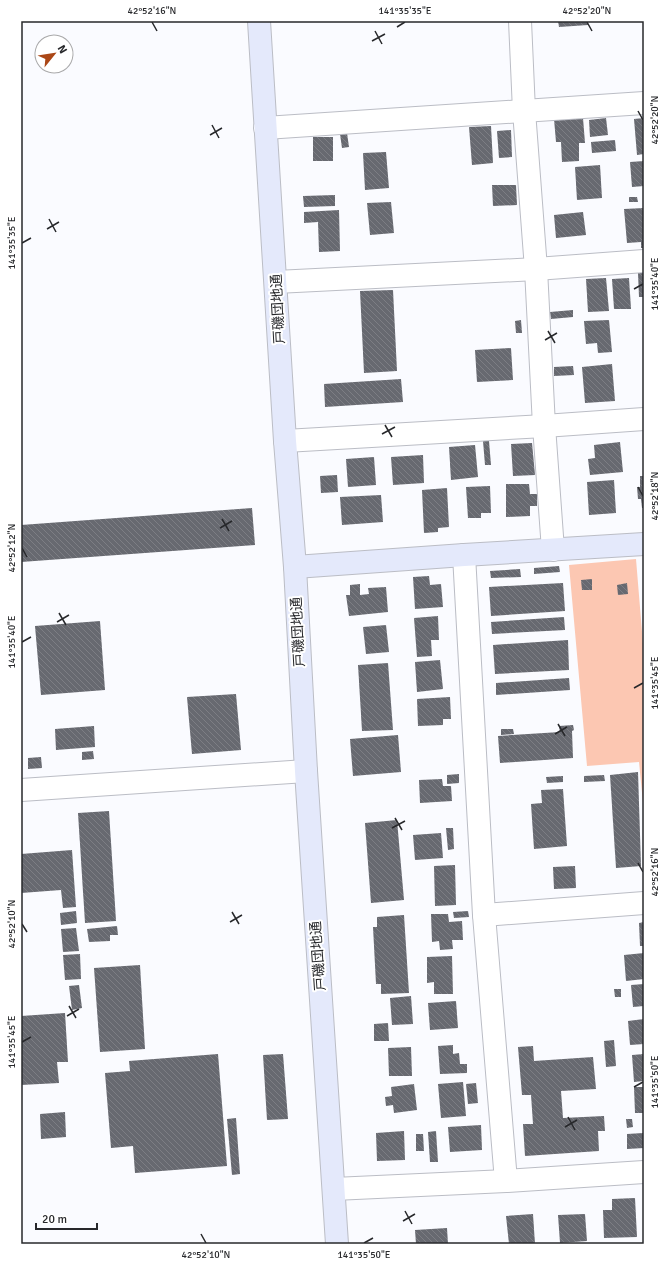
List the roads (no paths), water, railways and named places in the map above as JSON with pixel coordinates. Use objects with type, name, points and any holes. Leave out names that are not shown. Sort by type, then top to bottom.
[{"type":"street","name":"戸磯団地通","points":[[259,21],[337,1244]]},
{"type":"street","points":[[520,21],[524,111],[536,269],[544,426],[553,550]]},
{"type":"street","points":[[265,128],[644,103]]},
{"type":"street","points":[[276,282],[536,269],[644,261]]},
{"type":"street","points":[[285,440],[644,419]]},
{"type":"street","points":[[295,567],[644,544]]},
{"type":"street","points":[[464,555],[484,915],[506,1181]]},
{"type":"street","points":[[21,790],[306,771]]},
{"type":"street","points":[[484,915],[644,903]]},
{"type":"street","points":[[334,1189],[506,1181],[644,1172]]}]
